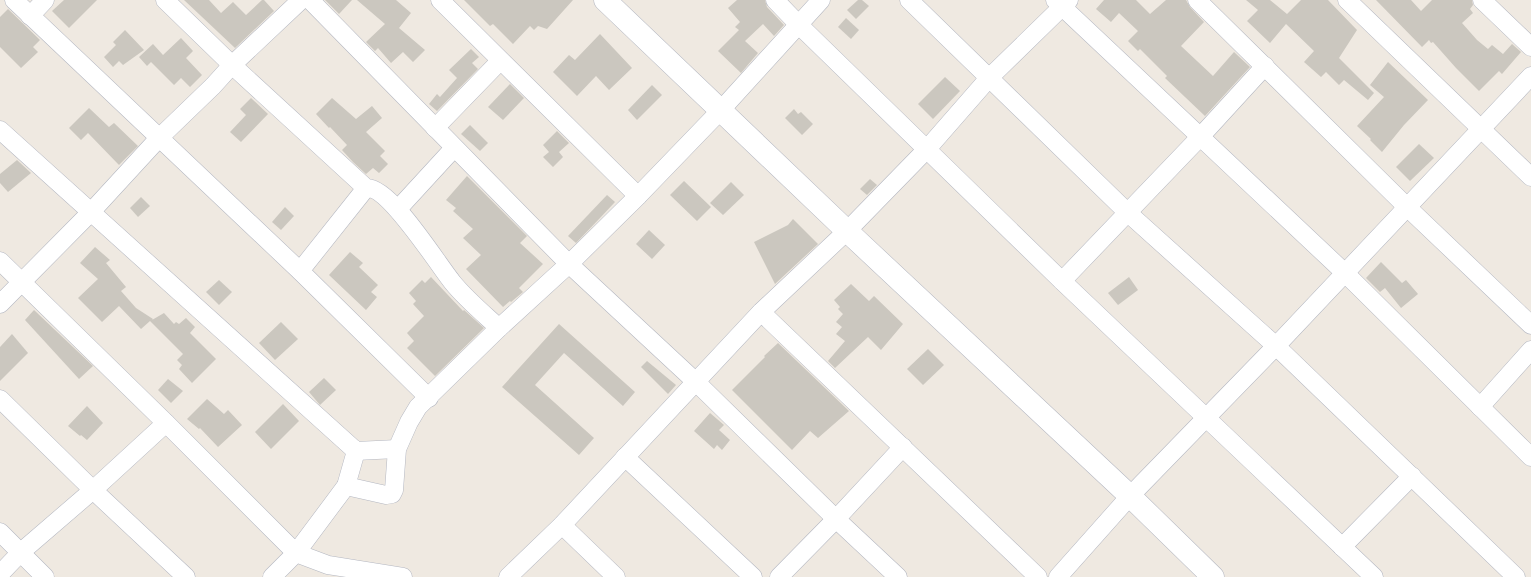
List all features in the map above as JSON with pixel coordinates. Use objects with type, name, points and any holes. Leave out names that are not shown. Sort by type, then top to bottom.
[{"type":"street","points":[[14,0],[300,271],[429,398]]},
{"type":"street","points":[[30,16],[45,0]]},
{"type":"street","points":[[165,0],[232,65],[366,188],[373,189],[381,193],[398,209],[454,284],[499,328]]},
{"type":"street","points":[[0,304],[91,212],[159,138],[213,86],[232,65],[301,0]]},
{"type":"street","points":[[310,0],[569,264],[696,382],[836,519],[898,577]]},
{"type":"street","points":[[440,0],[638,196]]},
{"type":"street","points":[[604,0],[1214,577]]},
{"type":"street","points":[[775,0],[1062,281],[1374,577]]},
{"type":"street","points":[[346,486],[386,495],[392,494],[394,490],[397,449],[409,422],[418,407],[429,398],[499,328],[569,264],[638,196],[720,111],[821,0]]},
{"type":"street","points":[[909,0],[1127,212],[1276,346],[1516,577]]},
{"type":"street","points":[[1197,0],[1266,66],[1407,207],[1531,325]]},
{"type":"street","points":[[1347,0],[1531,177]]},
{"type":"street","points":[[1482,0],[1531,47]]},
{"type":"street","points":[[508,577],[562,525],[761,312],[847,231],[927,149],[989,78],[1062,2],[1200,137],[1344,273],[1531,457]]},
{"type":"street","points":[[435,128],[500,60]]},
{"type":"street","points":[[1062,281],[1266,66]]},
{"type":"street","points":[[1058,577],[1130,496],[1205,417],[1276,346],[1531,76]]},
{"type":"street","points":[[0,130],[356,451],[397,449]]},
{"type":"street","points":[[398,209],[454,148]]},
{"type":"street","points":[[300,271],[366,188]]},
{"type":"street","points":[[0,260],[296,553],[328,565],[403,577]]},
{"type":"street","points":[[761,312],[1038,577]]},
{"type":"street","points":[[1480,407],[1531,350]]},
{"type":"street","points":[[0,399],[93,490],[186,577]]},
{"type":"street","points":[[0,574],[21,552],[93,490],[166,423]]},
{"type":"street","points":[[779,577],[903,448]]},
{"type":"street","points":[[272,577],[296,553],[346,486],[356,451]]},
{"type":"street","points":[[625,457],[753,577]]},
{"type":"street","points":[[1342,547],[1412,476]]},
{"type":"street","points":[[562,525],[616,577]]},
{"type":"street","points":[[0,532],[45,577]]},
{"type":"building","points":[[64,0],[97,0],[69,28],[52,11]]},
{"type":"building","points":[[184,0],[209,0],[221,13],[233,2],[246,15],[262,0],[264,0],[274,11],[235,48]]},
{"type":"building","points":[[325,0],[352,0],[339,14]]},
{"type":"building","points":[[357,0],[396,0],[411,13],[399,28],[425,50],[413,62],[403,52],[391,63],[378,48],[375,51],[366,42],[385,24]]},
{"type":"building","points":[[464,0],[573,0],[547,29],[538,26],[534,30],[530,26],[513,44],[493,24],[490,26]]},
{"type":"building","points":[[737,0],[765,0],[767,7],[784,25],[774,36],[763,24],[745,41],[758,53],[741,73],[718,51],[739,30],[735,27],[740,22],[728,8]]},
{"type":"building","points":[[858,0],[862,0],[869,6],[856,19],[847,10]]},
{"type":"building","points":[[1104,0],[1136,0],[1150,14],[1166,0],[1186,0],[1190,7],[1204,22],[1181,46],[1213,76],[1234,52],[1250,67],[1205,116],[1165,78],[1167,76],[1140,49],[1138,51],[1128,41],[1138,31],[1119,13],[1111,22],[1096,9]]},
{"type":"building","points":[[1246,0],[1270,0],[1287,14],[1301,0],[1328,0],[1357,30],[1339,58],[1374,93],[1368,100],[1344,80],[1339,85],[1326,72],[1321,77],[1304,62],[1314,51],[1286,24],[1270,43],[1247,21],[1258,10]]},
{"type":"building","points":[[1376,0],[1411,0],[1421,11],[1432,0],[1472,0],[1473,5],[1470,9],[1473,13],[1462,23],[1477,40],[1488,49],[1492,45],[1503,54],[1512,44],[1521,52],[1502,74],[1499,71],[1479,91],[1433,42],[1431,43],[1429,40],[1422,47]]},
{"type":"building","points":[[8,9],[40,40],[33,47],[38,52],[21,68],[0,47],[0,17]]},
{"type":"building","points":[[846,18],[859,30],[851,39],[838,27]]},
{"type":"building","points":[[125,30],[144,50],[123,65],[119,61],[113,67],[104,57],[116,45],[113,42]]},
{"type":"building","points":[[600,34],[632,68],[609,90],[596,76],[577,96],[553,72],[569,55],[575,60]]},
{"type":"building","points":[[181,38],[193,51],[186,58],[202,75],[190,87],[181,78],[174,85],[151,62],[147,66],[139,57],[153,44],[163,55]]},
{"type":"building","points":[[471,49],[479,57],[472,63],[478,69],[437,111],[429,104],[437,94],[440,97],[457,78],[449,70]]},
{"type":"building","points":[[1388,62],[1428,100],[1404,125],[1382,152],[1357,126],[1384,97],[1370,85]]},
{"type":"building","points":[[945,77],[960,91],[933,119],[918,104]]},
{"type":"building","points":[[510,84],[524,98],[503,120],[488,107]]},
{"type":"building","points":[[652,85],[662,95],[637,120],[628,110]]},
{"type":"building","points":[[251,98],[268,114],[241,142],[230,132],[246,115],[240,109]]},
{"type":"building","points":[[332,98],[356,119],[372,106],[382,118],[366,132],[385,151],[380,156],[388,164],[379,173],[373,168],[366,174],[353,162],[342,150],[347,145],[316,114]]},
{"type":"building","points":[[89,108],[109,127],[114,123],[138,146],[119,165],[88,133],[81,140],[69,128]]},
{"type":"building","points":[[794,109],[798,114],[801,112],[813,124],[802,135],[785,118]]},
{"type":"building","points":[[470,125],[488,143],[480,151],[461,134]]},
{"type":"building","points":[[557,131],[569,143],[559,152],[563,157],[553,167],[543,157],[549,152],[543,145]]},
{"type":"building","points":[[1419,144],[1434,158],[1410,181],[1396,167]]},
{"type":"building","points":[[17,160],[31,173],[8,192],[0,183],[0,174]]},
{"type":"building","points":[[467,176],[527,236],[520,243],[543,264],[519,288],[523,292],[503,307],[466,269],[481,255],[463,238],[473,229],[453,211],[456,208],[446,200]]},
{"type":"building","points":[[870,179],[877,185],[867,195],[860,189]]},
{"type":"building","points":[[684,181],[711,207],[697,221],[670,195]]},
{"type":"building","points":[[731,182],[744,195],[723,215],[710,203]]},
{"type":"building","points":[[607,195],[615,202],[576,243],[568,236]]},
{"type":"building","points":[[141,197],[150,206],[138,217],[130,208]]},
{"type":"building","points":[[285,207],[294,216],[281,230],[272,222]]},
{"type":"building","points":[[793,219],[818,244],[775,284],[754,242],[788,225]]},
{"type":"building","points":[[649,230],[665,245],[652,259],[636,244]]},
{"type":"building","points":[[95,247],[110,260],[106,263],[126,287],[121,291],[136,308],[153,319],[152,320],[164,313],[174,324],[176,322],[179,324],[186,318],[195,327],[190,333],[216,359],[192,383],[179,369],[182,365],[177,360],[183,354],[150,321],[141,329],[119,306],[102,322],[78,298],[98,279],[80,263]]},
{"type":"building","points":[[350,252],[363,263],[359,267],[378,285],[371,292],[377,297],[366,310],[329,275]]},
{"type":"building","points":[[1381,262],[1402,283],[1406,280],[1418,294],[1401,308],[1385,288],[1380,292],[1366,278]]},
{"type":"building","points":[[431,277],[463,311],[464,310],[484,328],[435,376],[407,348],[414,341],[407,333],[424,316],[413,304],[416,301],[409,293],[422,280],[425,283]]},
{"type":"building","points":[[1129,277],[1138,290],[1118,305],[1108,293]]},
{"type":"building","points":[[219,280],[232,292],[219,305],[206,292]]},
{"type":"building","points":[[851,284],[869,301],[874,296],[903,324],[881,350],[868,337],[835,368],[828,361],[845,341],[836,334],[842,327],[836,322],[843,314],[838,309],[840,307],[834,300]]},
{"type":"building","points":[[34,310],[93,366],[79,379],[25,320]]},
{"type":"building","points":[[281,322],[298,339],[275,360],[259,343]]},
{"type":"building","points":[[559,324],[635,392],[623,406],[564,353],[535,385],[594,438],[579,455],[502,387]]},
{"type":"building","points":[[12,334],[28,353],[0,381],[0,347]]},
{"type":"building","points":[[778,343],[849,411],[818,438],[810,431],[792,450],[732,390]]},
{"type":"building","points":[[928,349],[944,365],[923,385],[907,369]]},
{"type":"building","points":[[647,361],[676,385],[668,394],[641,367]]},
{"type":"building","points":[[324,378],[336,390],[320,405],[309,392]]},
{"type":"building","points":[[168,379],[183,391],[171,403],[158,390]]},
{"type":"building","points":[[207,399],[224,414],[228,410],[242,425],[218,447],[200,428],[199,429],[187,419]]},
{"type":"building","points":[[283,404],[299,421],[271,449],[255,432]]},
{"type":"building","points":[[87,406],[103,423],[87,440],[68,426]]},
{"type":"building","points":[[710,413],[724,425],[719,430],[730,440],[722,450],[717,445],[714,449],[694,431]]}]
